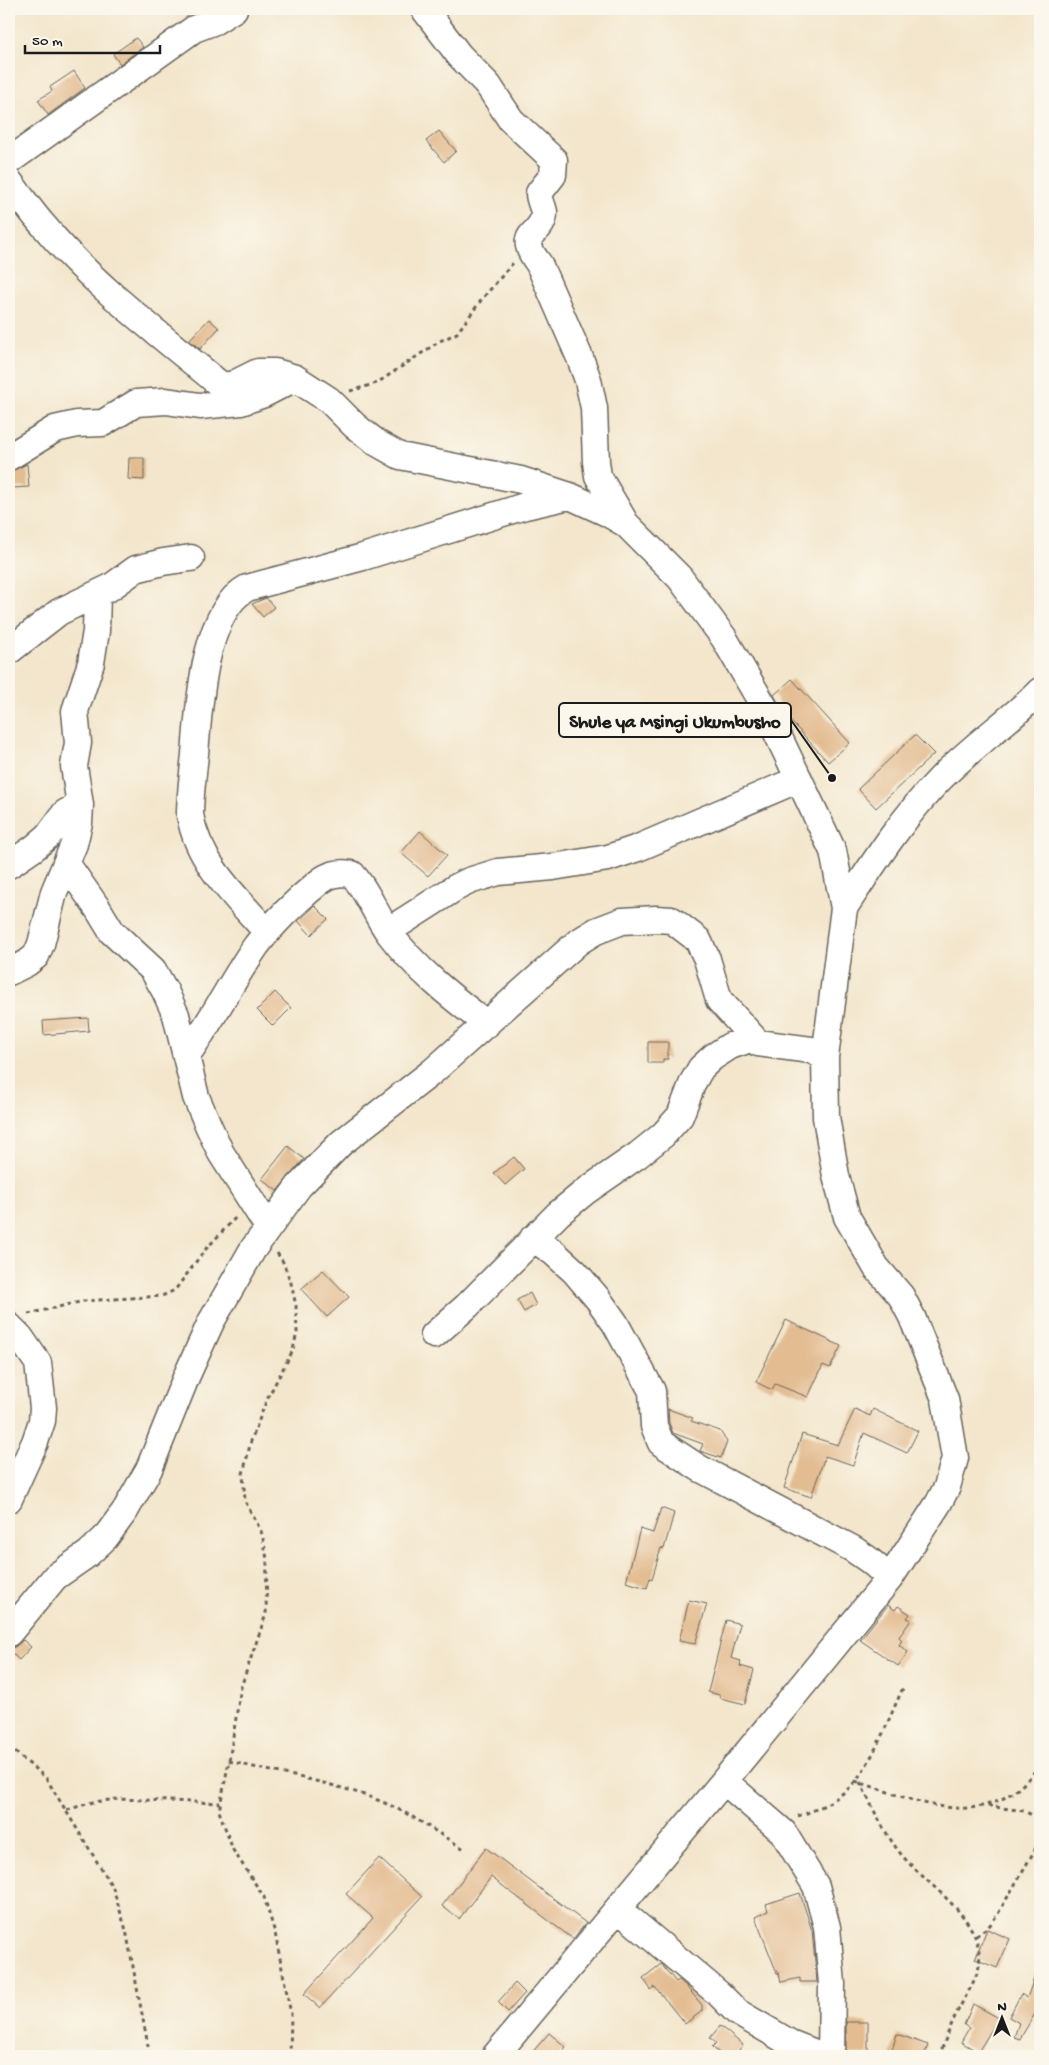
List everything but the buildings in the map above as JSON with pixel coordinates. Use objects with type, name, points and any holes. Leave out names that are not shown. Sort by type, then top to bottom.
[{"type":"street","points":[[9,161],[194,29],[215,21],[234,9]]},
{"type":"street","points":[[424,9],[459,55],[488,84],[511,120],[554,160],[555,167],[552,175],[538,194],[544,212],[542,220],[530,236],[528,245],[580,358],[594,408],[598,476],[626,524],[680,578],[724,638],[766,710],[833,851],[844,908],[825,1057],[826,1117],[836,1176],[847,1217],[876,1267],[901,1296],[912,1317],[945,1399],[955,1458],[947,1487],[938,1504],[890,1578],[495,2056]]},
{"type":"street","points":[[9,181],[44,227],[77,261],[136,316],[224,386],[234,384],[258,372],[274,372],[295,378],[329,400],[355,426],[377,443],[400,456],[521,480],[570,496],[626,524]]},
{"type":"street","points":[[15,449],[55,429],[76,424],[103,423],[136,403],[166,402],[200,406],[241,402],[264,394],[295,378]]},
{"type":"street","points":[[267,932],[202,853],[192,830],[190,815],[199,701],[208,654],[219,623],[229,604],[236,594],[248,588],[380,552],[525,506],[570,496]]},
{"type":"street","points":[[9,651],[59,612],[97,594],[145,566],[191,558]]},
{"type":"street","points":[[9,972],[27,964],[36,956],[56,886],[77,832],[80,804],[74,766],[78,743],[75,711],[88,677],[93,655],[97,594]]},
{"type":"street","points":[[844,908],[887,844],[939,779],[984,737],[1040,691]]},
{"type":"street","points":[[388,931],[469,881],[498,872],[608,858],[630,851],[799,779]]},
{"type":"street","points":[[9,865],[48,836],[65,813],[80,804]]},
{"type":"street","points":[[66,863],[112,932],[153,970],[176,1015],[196,1097],[209,1127],[221,1153],[241,1181],[266,1230]]},
{"type":"street","points":[[186,1056],[218,1010],[256,946],[276,921],[325,877],[342,872],[352,874],[356,878],[388,931],[418,966],[448,995],[487,1024]]},
{"type":"street","points":[[9,1633],[55,1577],[94,1549],[105,1538],[125,1511],[149,1469],[187,1375],[211,1322],[266,1230],[299,1186],[341,1143],[413,1088],[578,942],[596,930],[622,921],[672,920],[698,940],[707,959],[719,1000],[758,1043],[811,1050],[825,1057]]},
{"type":"street","points":[[434,1336],[467,1306],[533,1238],[586,1191],[663,1135],[680,1116],[693,1082],[701,1068],[713,1057],[730,1046],[753,1038]]},
{"type":"street","points":[[533,1238],[575,1272],[598,1299],[615,1324],[652,1390],[654,1426],[661,1444],[699,1468],[853,1549],[890,1578]]},
{"type":"street","points":[[9,1499],[35,1442],[42,1421],[43,1408],[38,1363],[20,1337],[17,1320]]},
{"type":"street","points":[[724,1781],[783,1832],[816,1886],[827,1927],[832,1984],[830,2056]]},
{"type":"street","points":[[618,1908],[719,1994],[737,2012],[790,2043],[823,2056]]},
{"type":"path","points":[[329,400],[363,386],[377,384],[440,341],[457,333],[482,299],[528,245]]},
{"type":"path","points":[[17,1320],[84,1301],[169,1294],[175,1290],[204,1251],[252,1201]]},
{"type":"path","points":[[266,1230],[283,1262],[291,1283],[296,1306],[296,1332],[293,1350],[267,1399],[251,1441],[243,1474],[244,1501],[261,1531],[267,1559],[266,1609],[241,1686],[219,1811],[233,1850],[264,1897],[275,1933],[291,2014],[290,2056]]},
{"type":"path","points":[[773,1824],[813,1812],[848,1790],[856,1781],[873,1753],[904,1686]]},
{"type":"path","points":[[9,1747],[46,1778],[113,1888],[121,1908],[150,2056]]},
{"type":"path","points":[[229,1761],[301,1776],[388,1804],[466,1850]]},
{"type":"path","points":[[988,1806],[1017,1790],[1040,1765]]},
{"type":"path","points":[[856,1781],[930,1806],[950,1809],[988,1806],[1024,1811],[1040,1818]]},
{"type":"path","points":[[860,1782],[881,1825],[897,1850],[963,1916],[976,1936],[980,1954],[979,1968],[952,2021],[939,2056]]},
{"type":"path","points":[[67,1810],[93,1802],[118,1799],[220,1803]]},
{"type":"path","points":[[976,1936],[990,1925],[999,1912],[1040,1841]]},
{"type":"place","name":"Shule ya Msingi Ukumbusho","points":[[832,778]]}]
